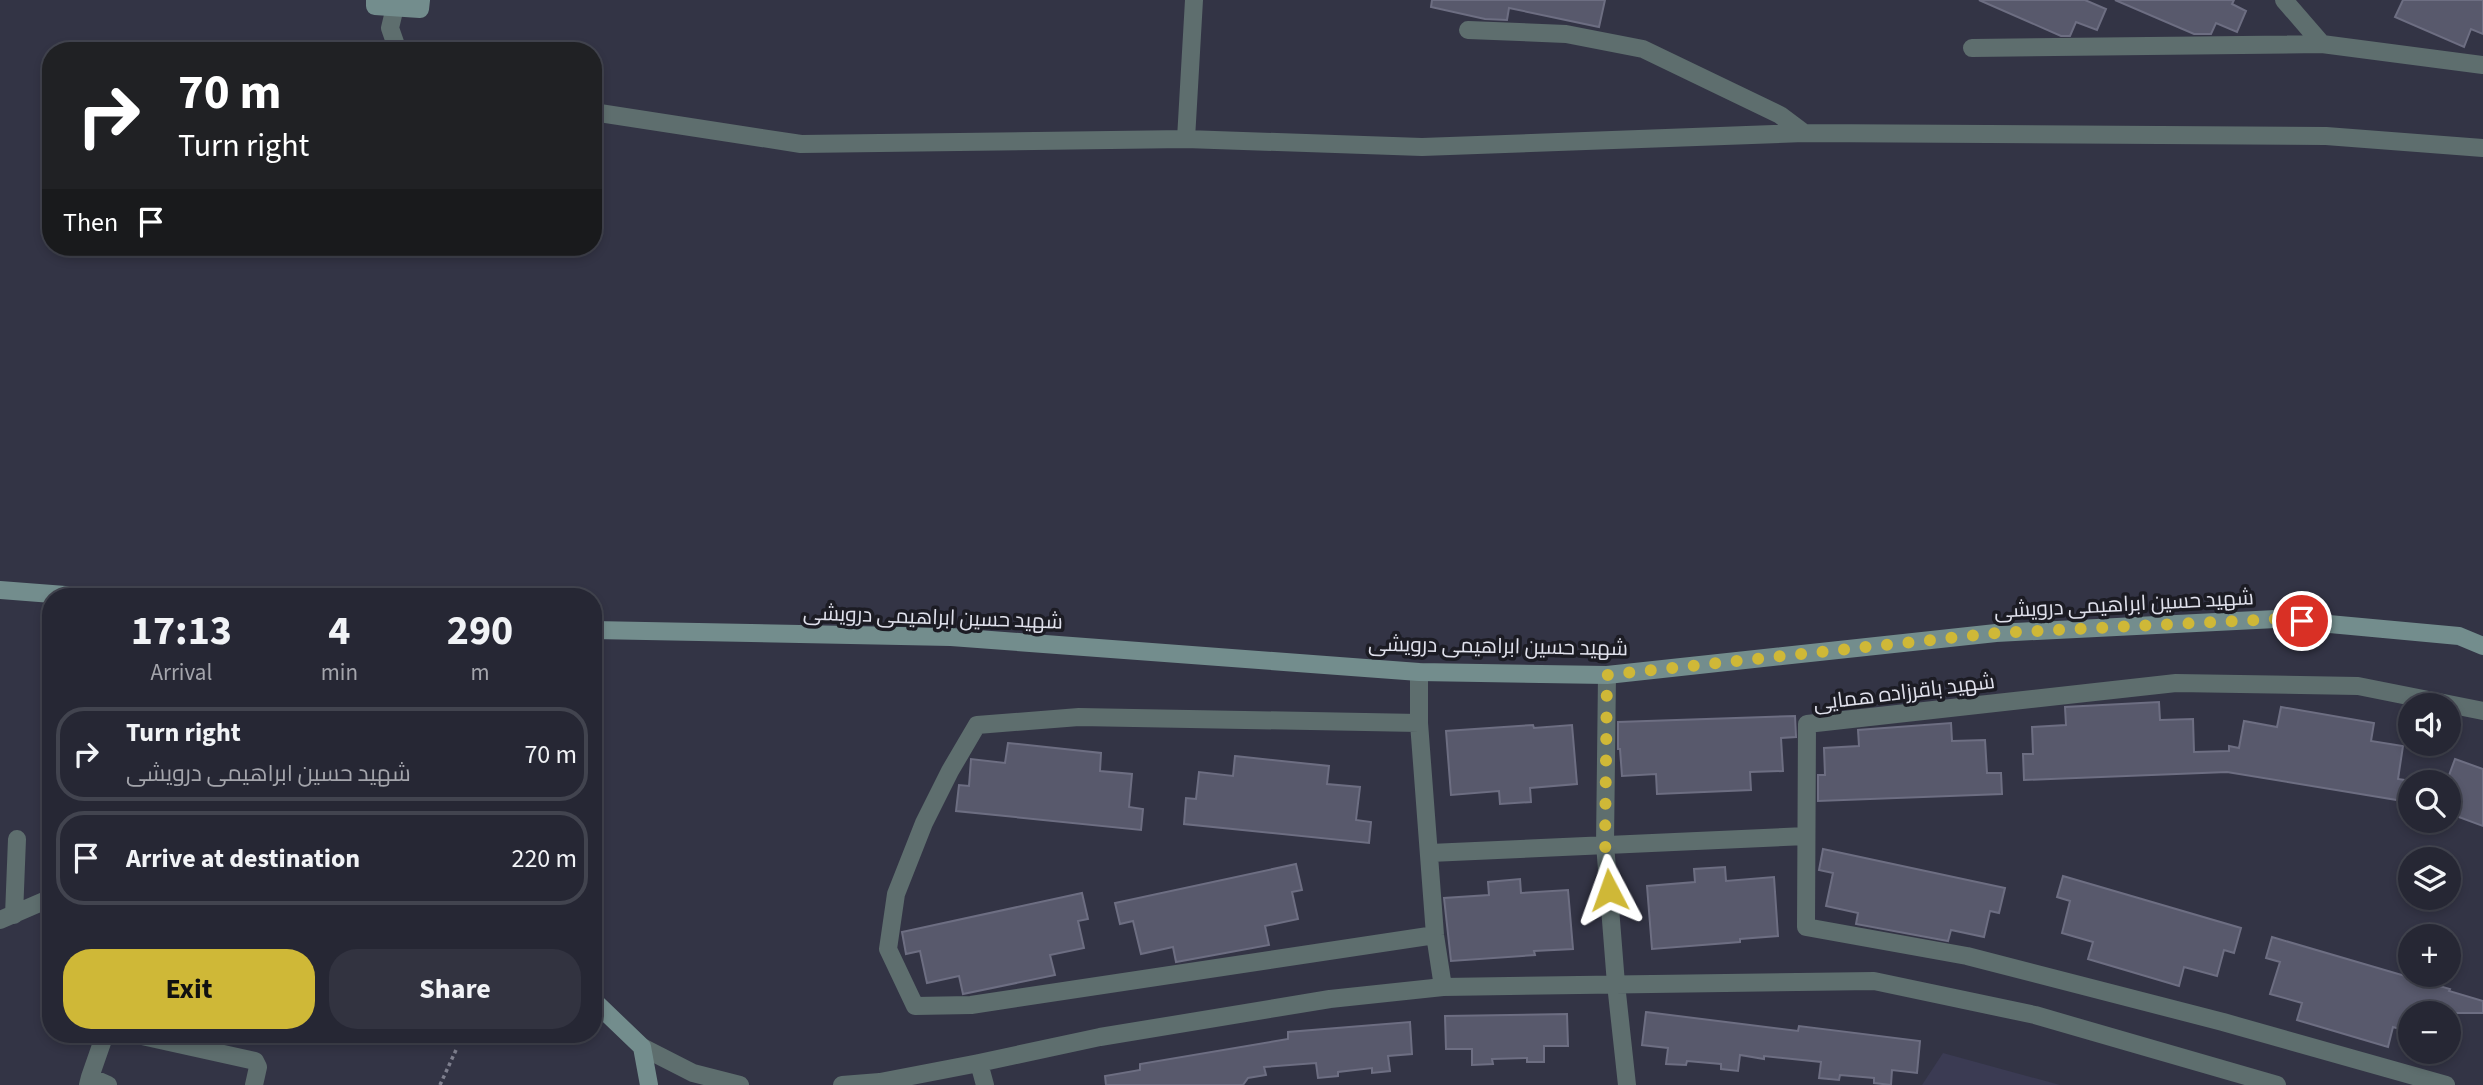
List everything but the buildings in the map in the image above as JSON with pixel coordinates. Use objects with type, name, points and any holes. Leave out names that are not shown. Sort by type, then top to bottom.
[{"type":"street","points":[[375,0],[374,6],[420,9],[421,0]]},
{"type":"street","points":[[1186,139],[1194,0]]},
{"type":"street","points":[[2284,0],[2322,44]]},
{"type":"street","points":[[395,7],[390,28],[395,42]]},
{"type":"street","points":[[1468,30],[1566,34],[1643,49],[1780,115],[1804,132]]},
{"type":"street","points":[[1972,48],[2322,44],[2483,65]]},
{"type":"street","points":[[602,113],[801,144],[1186,139],[1422,147],[1804,132],[2326,136],[2483,148]]},
{"type":"street","points":[[0,590],[42,593]]},
{"type":"street","name":"شهید حسین ابراهیمی درویشی","points":[[602,630],[951,637],[1419,672],[1607,675],[1996,633],[2276,619],[2459,636],[2483,646]]},
{"type":"street","points":[[1419,672],[1419,723],[1436,935],[1443,987]]},
{"type":"street","points":[[1607,675],[1605,844],[1616,984],[1628,1085]]},
{"type":"street","name":"شهید باقرزاده همایی","points":[[2446,1085],[2223,1022],[1967,956],[1806,927],[1807,724],[2176,683],[2358,686],[2483,711]]},
{"type":"street","points":[[1419,723],[1079,718],[978,725],[950,771],[924,823],[896,894],[888,949],[915,1006],[971,1005],[1436,935]]},
{"type":"street","points":[[1430,853],[1806,836]]},
{"type":"street","points":[[7,918],[17,838]]},
{"type":"street","points":[[7,918],[42,902]]},
{"type":"street","points":[[842,1085],[880,1082],[1100,1037],[1316,1001],[1443,987],[1874,981],[2035,1015],[2277,1085]]},
{"type":"street","points":[[602,1009],[642,1047],[694,1073],[740,1085]]},
{"type":"street","points":[[102,1043],[89,1081],[108,1085]]},
{"type":"street","points":[[174,1043],[255,1061],[258,1067],[254,1085]]},
{"type":"street","points":[[642,1047],[649,1085]]},
{"type":"street","points":[[979,1063],[985,1085]]},
{"type":"path","points":[[440,1085],[456,1050]]},
{"type":"shaded area","points":[[1943,1053],[2060,1085],[1922,1085]]},
{"type":"route","points":[[1609,890],[1605,844],[1607,675],[1996,633],[2276,619],[2302,621]]}]
